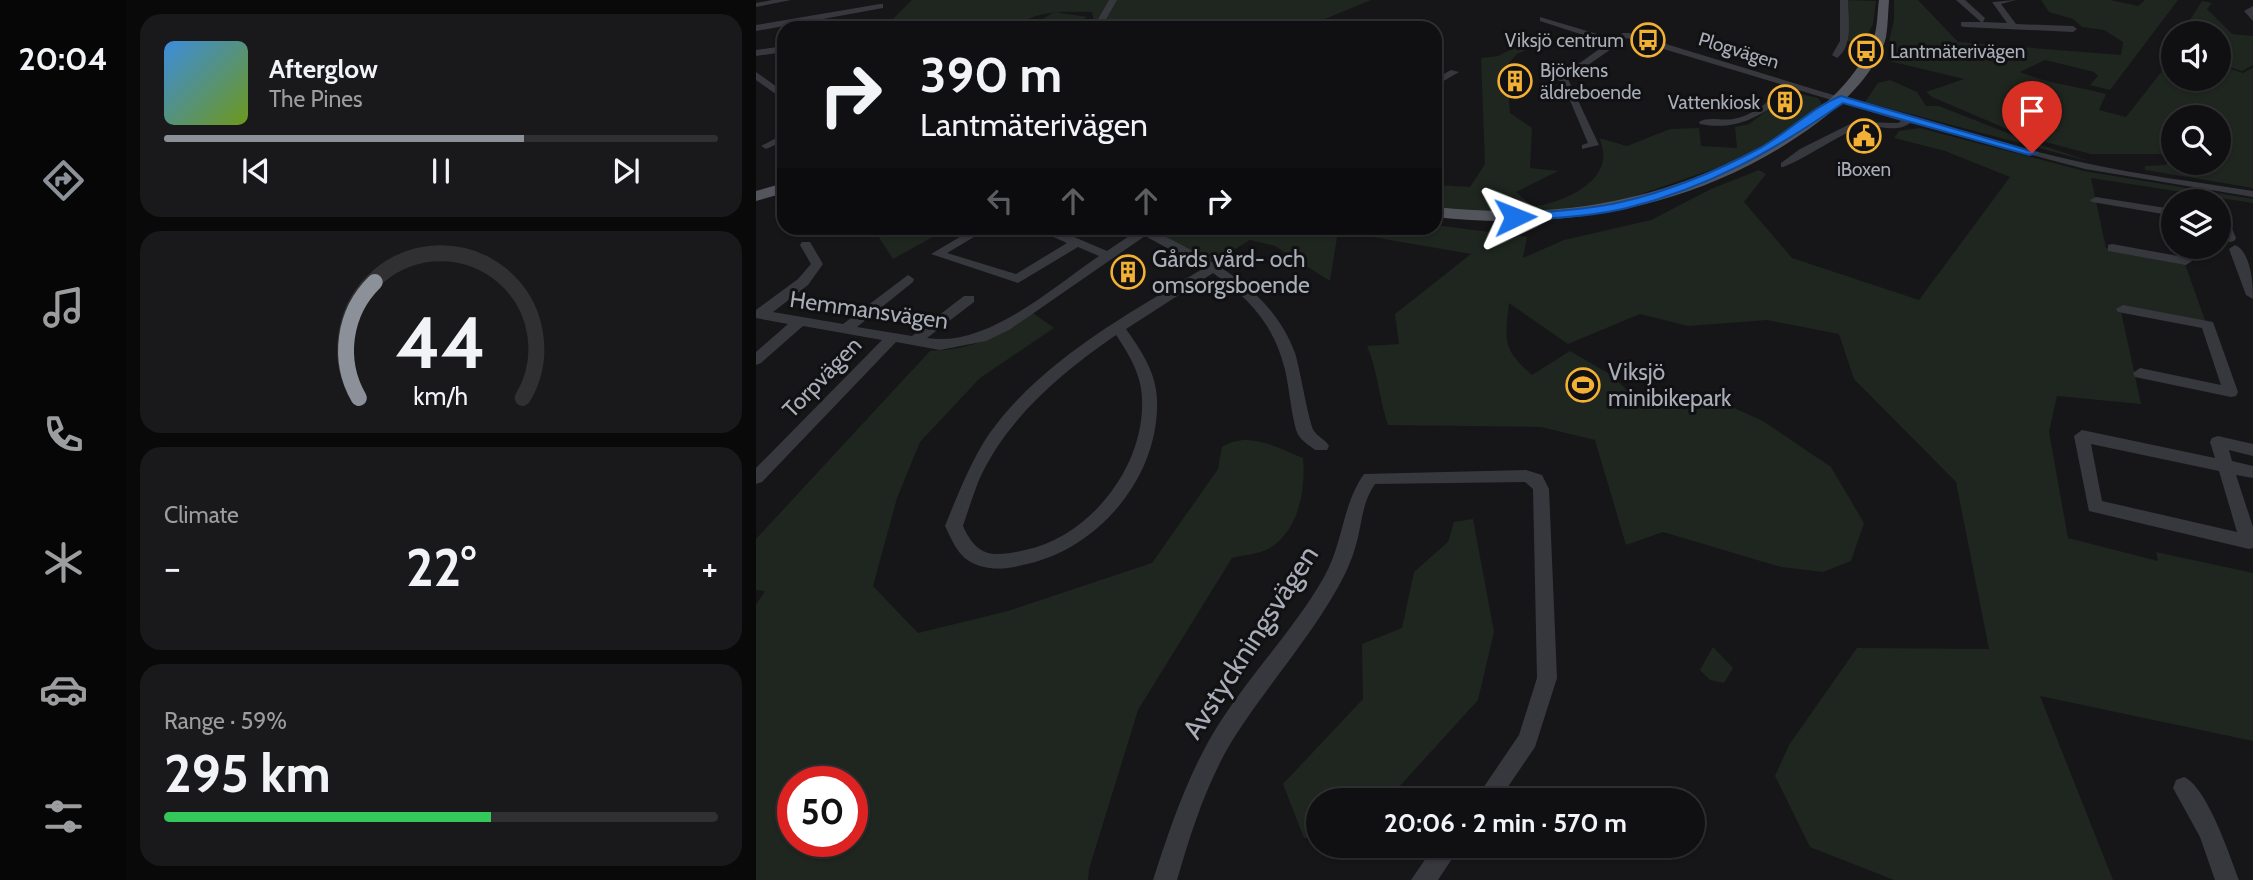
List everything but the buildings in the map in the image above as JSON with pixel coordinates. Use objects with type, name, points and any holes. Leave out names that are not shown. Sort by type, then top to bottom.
[{"type":"main road","points":[[1442,212],[1525,217],[1582,212],[1624,205],[1689,185],[1733,166],[1781,141],[1841,99],[1873,55],[1882,36],[1884,0]]},
{"type":"main road","points":[[756,196],[777,190]]},
{"type":"street","points":[[756,5],[787,0]]},
{"type":"street","points":[[1101,21],[1112,0]]},
{"type":"street","points":[[1837,55],[1844,41],[1844,0]]},
{"type":"street","points":[[1960,0],[1982,20]]},
{"type":"street","points":[[1992,1],[2012,0]]},
{"type":"street","points":[[1992,1],[2013,25]]},
{"type":"street","points":[[791,21],[880,6]]},
{"type":"street","points":[[2253,8],[2248,11],[2253,18]]},
{"type":"street","points":[[1543,19],[1613,42],[1600,55],[1562,79],[1567,82],[1594,145],[1586,147]]},
{"type":"street","points":[[756,27],[777,23]]},
{"type":"street","points":[[1964,23],[2073,29]]},
{"type":"street","name":"Plogvägen","points":[[1613,42],[1626,35],[1841,99]]},
{"type":"street","points":[[756,53],[777,50]]},
{"type":"street","points":[[1442,79],[1454,72]]},
{"type":"street","points":[[756,75],[777,92]]},
{"type":"street","points":[[1704,122],[1732,124],[1751,119],[1794,85]]},
{"type":"street","points":[[1841,99],[2088,167],[2253,194]]},
{"type":"street","points":[[1785,165],[1804,151],[1858,124],[1900,126],[1910,119]]},
{"type":"street","points":[[766,146],[777,140]]},
{"type":"street","points":[[2096,200],[2161,210]]},
{"type":"street","points":[[971,235],[937,254],[1018,279],[1077,242]]},
{"type":"street","points":[[1060,235],[1109,256]]},
{"type":"street","name":"Hemmansvägen","points":[[758,315],[940,345],[981,338],[1004,327],[1138,235]]},
{"type":"street","points":[[1156,235],[1249,294],[1277,328],[1295,376],[1305,433],[1321,446]]},
{"type":"street","points":[[2231,242],[2253,295]]},
{"type":"street","name":"Hemmansvägen","points":[[758,315],[803,282],[817,264],[807,245]]},
{"type":"street","points":[[2112,248],[2161,257]]},
{"type":"street","points":[[1118,328],[1139,358],[1147,380],[1150,403],[1146,436],[1131,473],[1113,503],[1085,532],[1056,549],[1026,558],[1000,561],[976,556],[963,542],[954,526],[962,500],[996,436],[1022,403],[1064,363],[1118,328],[1212,268]]},
{"type":"street","points":[[844,330],[908,279]]},
{"type":"street","points":[[914,341],[969,299]]},
{"type":"street","points":[[2123,309],[2208,325],[2231,392],[2140,373]]},
{"type":"street","points":[[756,360],[799,322]]},
{"type":"street","name":"Torpvägen","points":[[756,478],[892,338]]},
{"type":"street","points":[[2253,450],[2218,442],[2224,465],[2249,542],[2095,506],[2082,436],[2224,465],[2253,472]]},
{"type":"street","name":"Avstyckningsvägen","points":[[1164,880],[1187,806],[1206,763],[1314,608],[1343,558],[1359,490],[1370,478],[1526,476],[1536,480],[1541,489],[1547,678],[1528,740],[1494,788]]},
{"type":"street","points":[[2184,788],[2209,831],[2227,880]]},
{"type":"street","points":[[1423,880],[1440,858]]},
{"type":"shaded area","points":[[912,0],[1371,0],[1320,21],[1094,21],[1092,12],[1071,12],[1051,13],[1025,21],[891,21]]},
{"type":"shaded area","points":[[1847,0],[1876,1],[1873,24],[1863,44],[1847,41]]},
{"type":"shaded area","points":[[1894,0],[1918,0],[1958,42],[2121,55],[2123,42],[2104,30],[2082,27],[2073,19],[2049,12],[2041,0],[2110,0],[2138,6],[2145,0],[2178,0],[2110,90],[2090,85],[2098,76],[2094,72],[2045,60],[2020,72],[2106,94],[2099,110],[2126,117],[2161,72],[2161,91],[2231,91],[2231,69],[2243,73],[2253,68],[2253,188],[2175,175],[2231,175],[2231,105],[2161,105],[2161,154],[2091,154],[2026,137],[1932,97],[1926,92],[1964,79],[1889,61],[1893,54],[1888,46],[1894,20]]},
{"type":"shaded area","points":[[2202,1],[2212,3],[2207,9],[2219,21],[2190,21]]},
{"type":"shaded area","points":[[1054,12],[1087,17],[1080,21],[1039,21]]},
{"type":"shaded area","points":[[2231,33],[2253,36],[2253,65],[2242,71],[2231,68]]},
{"type":"shaded area","points":[[1539,35],[1550,39],[1517,54],[1506,66],[1510,113],[1532,128],[1530,168],[1558,171],[1516,192],[1533,207],[1573,194],[1595,177],[1602,165],[1603,153],[1599,138],[1627,146],[1670,129],[1699,128],[1701,146],[1737,148],[1735,127],[1749,124],[1792,92],[1818,98],[1822,104],[1774,139],[1731,163],[1621,201],[1516,215],[1442,210],[1442,185],[1470,187],[1485,164],[1481,58],[1498,56]]},
{"type":"shaded area","points":[[1890,80],[1917,92],[1926,106],[1939,106],[2020,138],[2092,162],[1865,102],[1878,83]]},
{"type":"shaded area","points":[[1920,128],[2084,171],[2193,189],[2162,189],[2091,178],[2106,248],[2184,261],[2206,323],[2120,307],[2141,404],[2057,396],[2049,432],[2068,538],[2158,561],[2156,552],[2253,573],[2253,741],[2040,696],[2113,880],[1894,880],[1810,847],[1775,776],[1789,745],[1857,648],[1989,649],[1956,482],[1854,379],[1839,334],[1767,320],[1688,326],[1640,314],[1568,344],[1509,303],[1507,327],[1510,351],[1532,375],[1570,351],[1613,376],[1642,406],[1669,392],[1696,391],[1763,421],[1831,467],[1864,523],[1851,561],[1823,572],[1781,567],[1663,532],[1626,545],[1595,440],[1541,427],[1388,425],[1382,405],[1374,365],[1367,346],[1399,344],[1395,314],[1471,254],[1361,235],[1442,235],[1442,226],[1527,237],[1523,258],[1564,240],[1651,220],[1711,189],[1759,170],[1766,174],[1744,202],[1792,258],[1919,300],[2010,177],[1945,151],[1894,138],[1899,131]]},
{"type":"shaded area","points":[[2161,165],[2161,173],[2145,170],[2145,166]]},
{"type":"shaded area","points":[[2231,195],[2253,199],[2253,203],[2231,200]]},
{"type":"shaded area","points":[[878,235],[936,235],[893,259]]},
{"type":"shaded area","points":[[1156,235],[1337,235],[1330,281],[1275,246],[1250,240],[1214,262]]},
{"type":"shaded area","points":[[1033,313],[1054,328],[980,378],[920,442],[897,498],[873,586],[918,633],[1008,611],[1152,563],[1218,469],[1222,447],[1232,442],[1263,442],[1303,458],[1302,495],[1294,520],[1288,531],[1270,548],[1232,558],[1138,710],[1089,869],[1088,880],[756,880],[756,605],[765,591],[756,590],[756,539],[930,351],[960,348],[996,335]]},
{"type":"shaded area","points":[[1473,519],[1494,632],[1478,700],[1398,788],[1306,788],[1304,838],[1283,784],[1363,699],[1362,644],[1402,628],[1414,572],[1448,542],[1454,522]]},
{"type":"shaded area","points":[[1713,647],[1733,668],[1724,683],[1710,680],[1700,670]]},
{"type":"place","name":"Viksjö centrum","points":[[1648,40]]},
{"type":"place","name":"Lantmäterivägen","points":[[1866,51]]},
{"type":"place","name":"Björkens äldreboende","points":[[1515,81]]},
{"type":"place","name":"Vattenkiosk","points":[[1785,102]]},
{"type":"place","name":"iBoxen","points":[[1864,136]]},
{"type":"place","name":"Gårds vård- och omsorgsboende","points":[[1128,272]]},
{"type":"place","name":"Viksjö minibikepark","points":[[1583,385]]},
{"type":"route","points":[[1515,217],[1547,216],[1624,205],[1689,185],[1781,141],[1841,99],[2032,153]]}]
